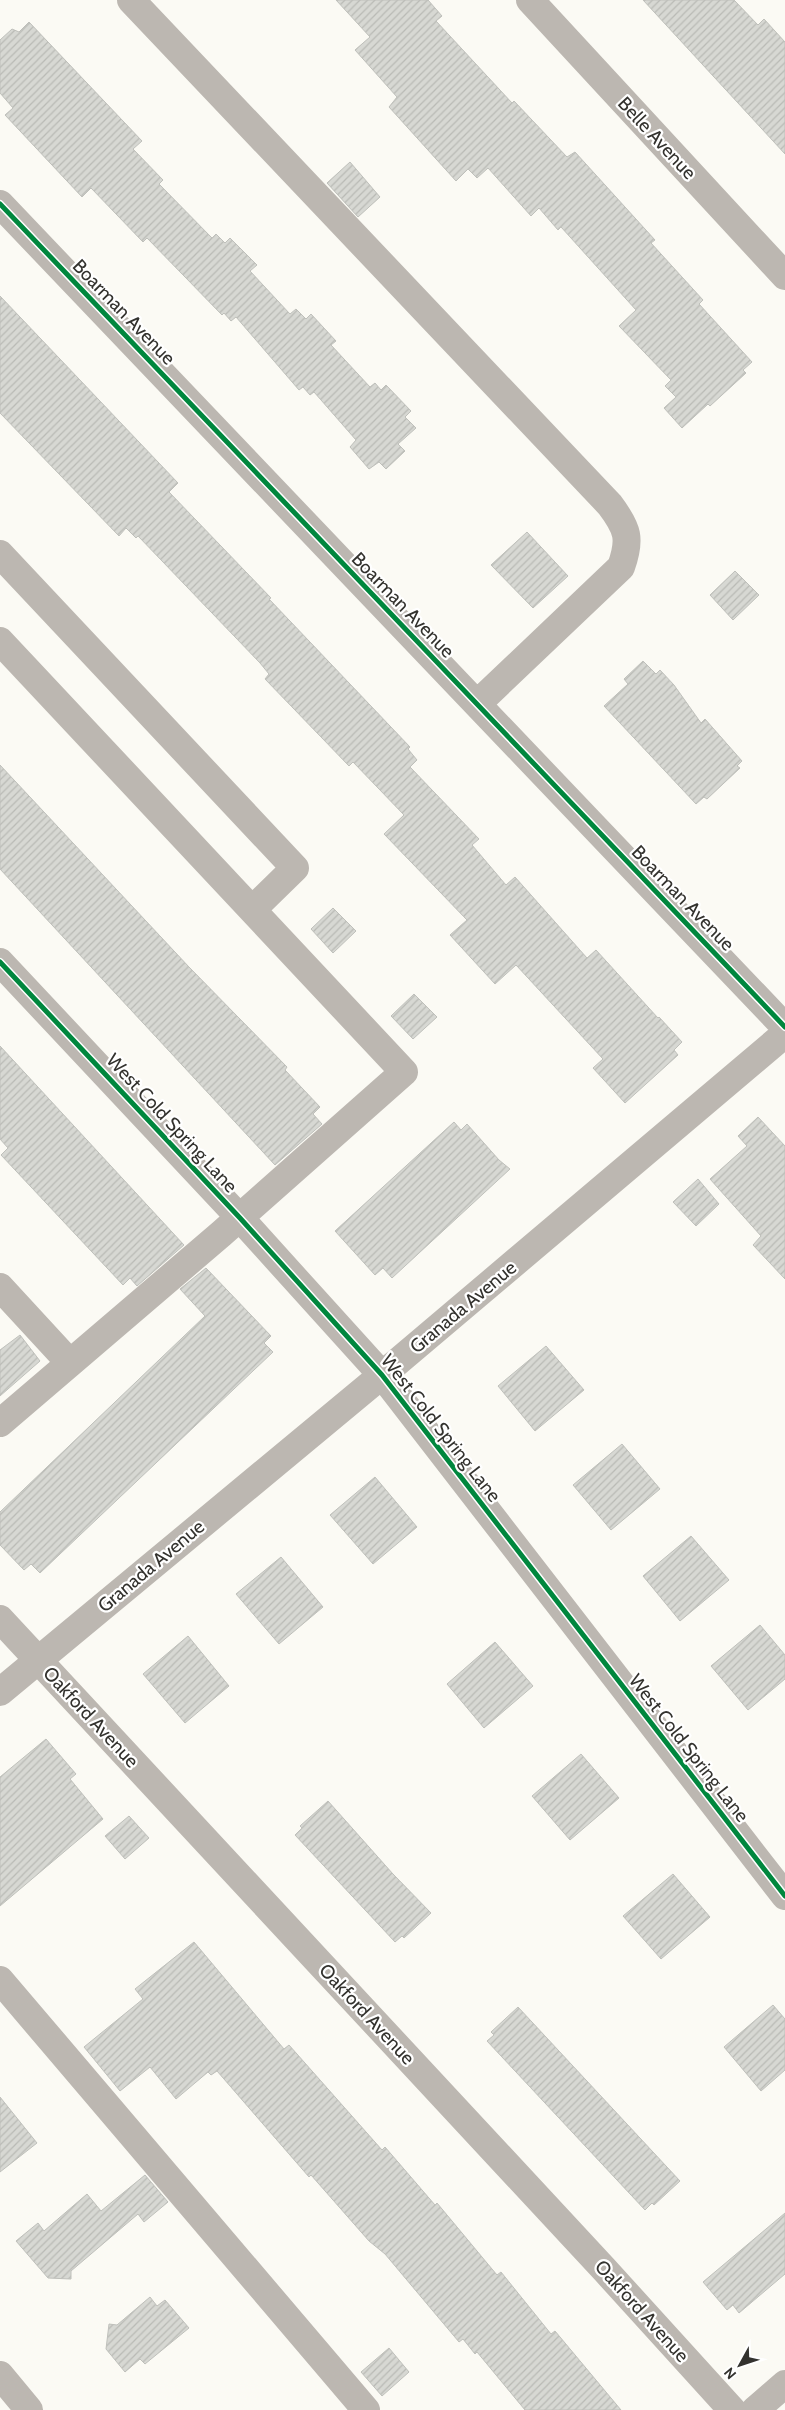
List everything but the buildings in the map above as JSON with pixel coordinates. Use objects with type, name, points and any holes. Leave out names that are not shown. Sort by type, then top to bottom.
[{"type":"street","points":[[131,0],[624,522],[628,548],[621,567],[477,704]]},
{"type":"street","name":"Belle Avenue","points":[[530,0],[785,276]]},
{"type":"street","name":"Boarman Avenue","points":[[0,204],[785,1027]]},
{"type":"street","points":[[0,554],[295,868],[253,909]]},
{"type":"street","points":[[0,641],[404,1072],[240,1218],[0,1423]]},
{"type":"street","name":"West Cold Spring Lane","points":[[0,962],[240,1218],[382,1375],[785,1896]]},
{"type":"street","name":"Granada Avenue","points":[[0,1692],[382,1375],[785,1034]]},
{"type":"street","points":[[0,1287],[70,1363]]},
{"type":"street","name":"Oakford Avenue","points":[[0,1619],[591,2255],[732,2410]]},
{"type":"street","points":[[0,1980],[366,2410]]},
{"type":"street","points":[[0,2375],[29,2410]]},
{"type":"street","points":[[755,2410],[785,2385]]},
{"type":"cycle path","points":[[0,204],[785,1027]]},
{"type":"cycle path","points":[[0,962],[240,1218],[382,1375],[785,1896]]}]
